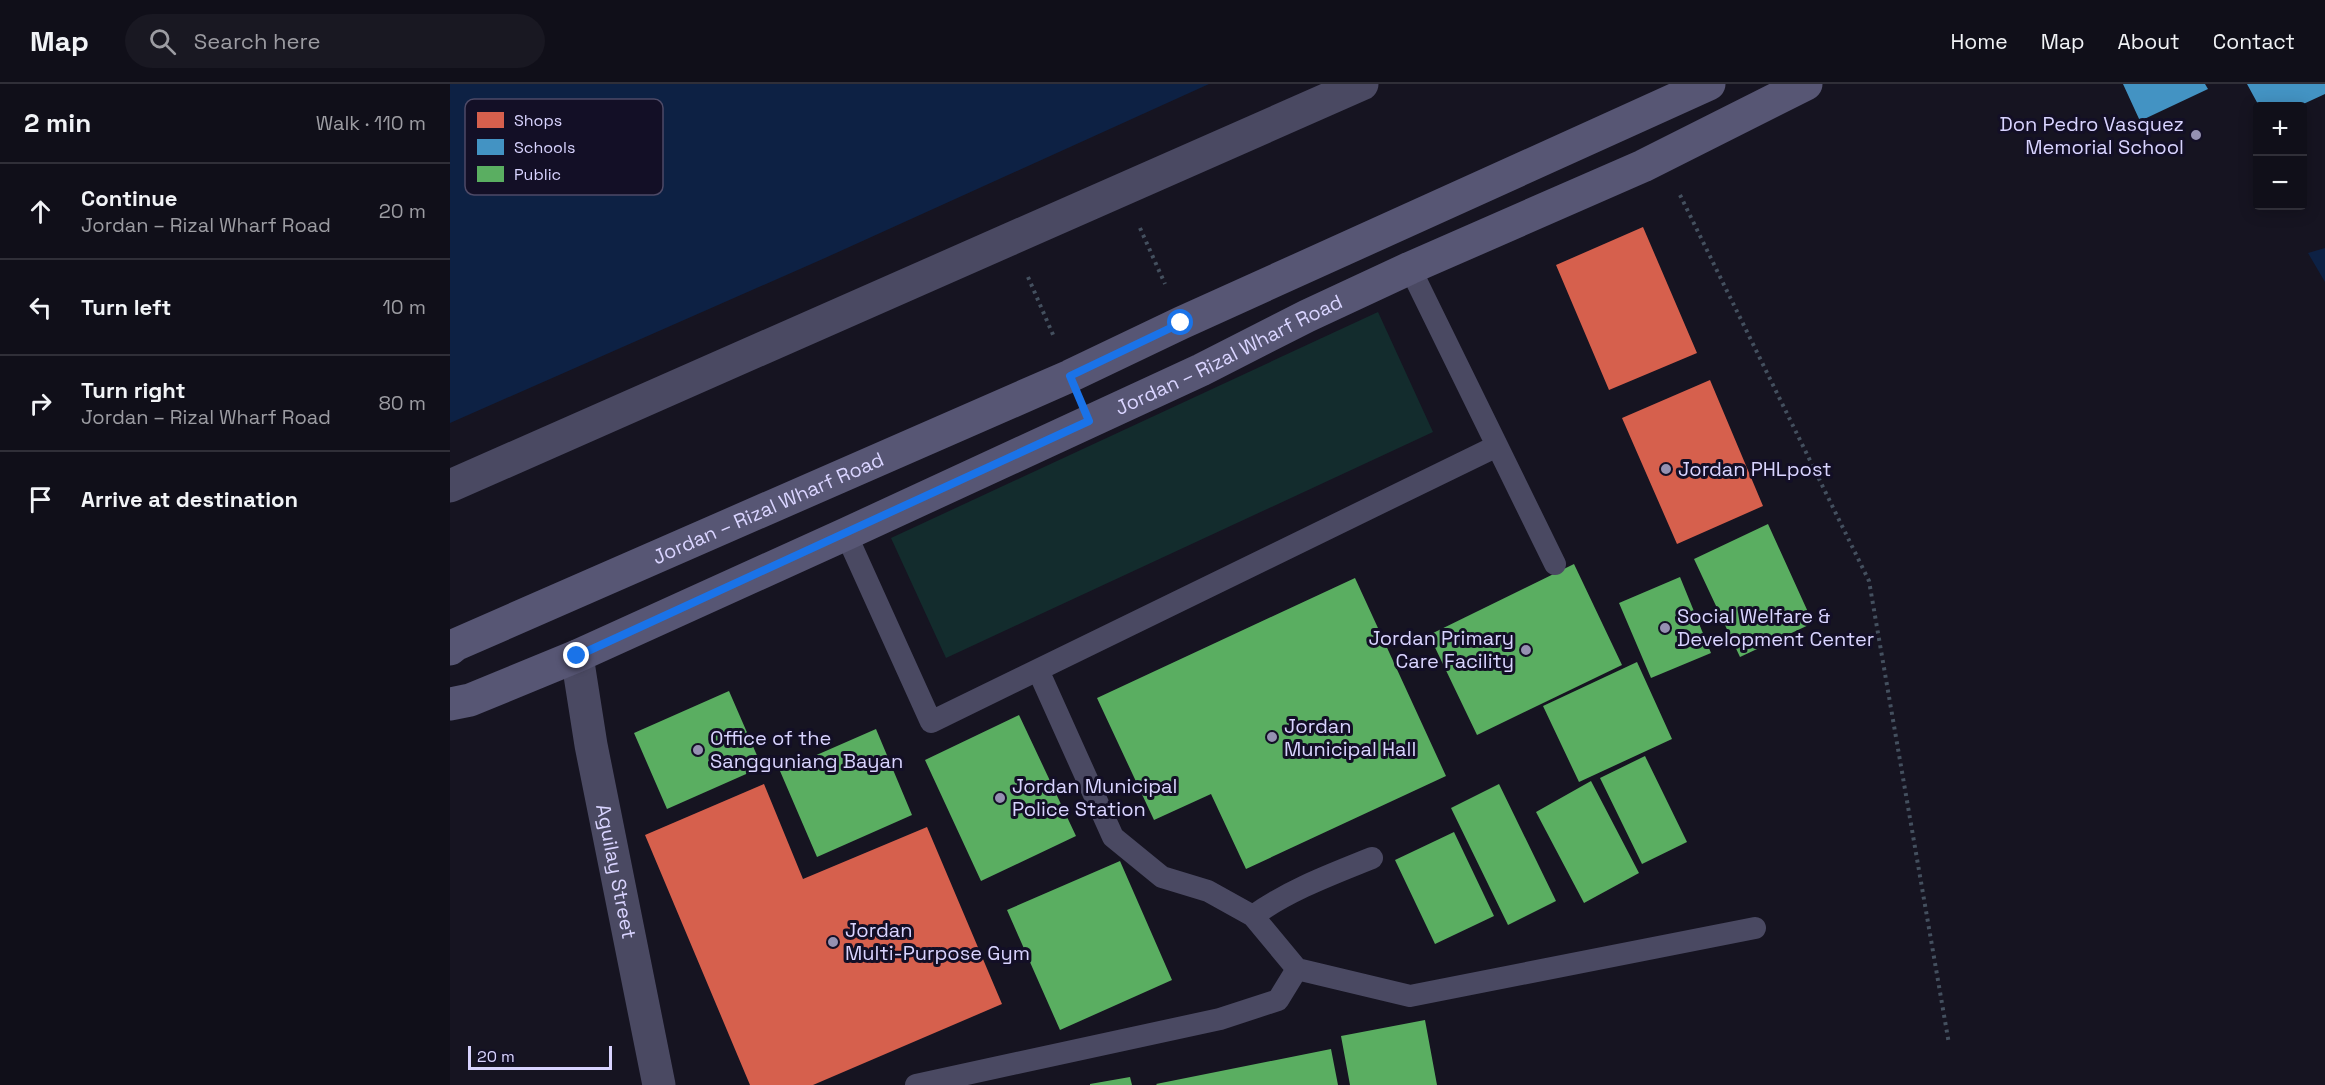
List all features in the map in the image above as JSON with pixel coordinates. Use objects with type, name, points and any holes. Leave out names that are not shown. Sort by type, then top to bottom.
[{"type":"main road","name":"Jordan – Rizal Wharf Road","points":[[450,649],[1070,376],[1181,323],[1709,84]]},
{"type":"main road","name":"Jordan – Rizal Wharf Road","points":[[450,704],[470,700],[577,656],[846,534],[1201,370],[1307,316],[1410,268],[1662,158],[1806,84]]},
{"type":"street","points":[[450,486],[1362,84]]},
{"type":"street","name":"Aguilay Street","points":[[577,656],[591,745],[659,1085]]},
{"type":"lane","points":[[1410,268],[1555,564]]},
{"type":"lane","points":[[846,534],[931,722],[1497,446]]},
{"type":"lane","points":[[1038,670],[1113,837],[1162,877],[1208,891],[1253,916],[1297,969],[1410,996],[1755,928]]},
{"type":"lane","points":[[1253,916],[1274,901],[1306,885],[1372,858]]},
{"type":"lane","points":[[916,1085],[1220,1019],[1278,1000],[1297,969]]},
{"type":"path","points":[[1662,158],[1869,581],[1948,1044]]},
{"type":"path","points":[[1123,189],[1181,323]]},
{"type":"path","points":[[1012,238],[1070,376]]},
{"type":"green space","points":[[1378,312],[1433,432],[946,658],[891,538]]},
{"type":"water","points":[[450,84],[1209,84],[825,258],[450,423]]},
{"type":"water","points":[[2325,248],[2325,282],[2308,253]]},
{"type":"building: Shops","points":[[1643,227],[1697,353],[1609,390],[1556,265]]},
{"type":"building: Shops","points":[[1710,380],[1763,506],[1677,544],[1622,418]]},
{"type":"building: Shops","name":"Jordan Multi-Purpose Gym","points":[[764,784],[803,879],[927,827],[1002,1004],[813,1085],[750,1085],[645,835]]},
{"type":"building: Schools","points":[[2123,84],[2205,84],[2208,89],[2140,121]]},
{"type":"building: Schools","points":[[2247,84],[2325,84],[2325,94],[2307,102],[2257,102]]},
{"type":"building: Public","points":[[1768,524],[1813,623],[1740,657],[1694,559]]},
{"type":"building: Public","name":"Jordan Primary Care Facility","points":[[1574,564],[1622,665],[1477,735],[1429,635]]},
{"type":"building: Public","name":"Social Welfare & Development Center","points":[[1680,577],[1711,653],[1651,678],[1619,603]]},
{"type":"building: Public","name":"Jordan Municipal Hall","points":[[1355,578],[1446,776],[1246,869],[1211,794],[1154,820],[1097,698]]},
{"type":"building: Public","points":[[1637,662],[1672,739],[1579,782],[1543,706]]},
{"type":"building: Public","name":"Office of the Sangguniang Bayan","points":[[729,691],[762,767],[667,809],[634,733]]},
{"type":"building: Public","name":"Jordan Municipal Police Station","points":[[1019,715],[1076,836],[981,881],[925,760]]},
{"type":"building: Public","points":[[876,729],[912,815],[817,857],[780,771]]},
{"type":"building: Public","points":[[1645,756],[1687,842],[1642,864],[1600,778]]},
{"type":"building: Public","points":[[1591,781],[1639,873],[1584,903],[1536,812]]},
{"type":"building: Public","points":[[1499,784],[1556,901],[1508,925],[1451,808]]},
{"type":"building: Public","points":[[1454,832],[1494,916],[1435,944],[1395,860]]},
{"type":"building: Public","points":[[1120,861],[1172,980],[1060,1030],[1007,910]]},
{"type":"building: Public","points":[[1425,1020],[1437,1085],[1350,1085],[1341,1036]]},
{"type":"building: Public","points":[[1331,1049],[1338,1085],[1156,1084]]},
{"type":"building: Public","points":[[1130,1077],[1132,1085],[1090,1085],[1090,1084]]},
{"type":"place","name":"Don Pedro Vasquez Memorial School","points":[[2196,135]]},
{"type":"place","name":"Jordan PHLpost","points":[[1666,469]]},
{"type":"place","name":"Social Welfare & Development Center","points":[[1665,628]]},
{"type":"place","name":"Jordan Primary Care Facility","points":[[1526,650]]},
{"type":"place","name":"Jordan Municipal Hall","points":[[1272,737]]},
{"type":"place","name":"Office of the Sangguniang Bayan","points":[[698,750]]},
{"type":"place","name":"Jordan Municipal Police Station","points":[[1000,798]]},
{"type":"place","name":"Jordan Multi-Purpose Gym","points":[[833,942]]},
{"type":"route","points":[[577,656],[1089,421],[1070,376],[1181,323]]}]
